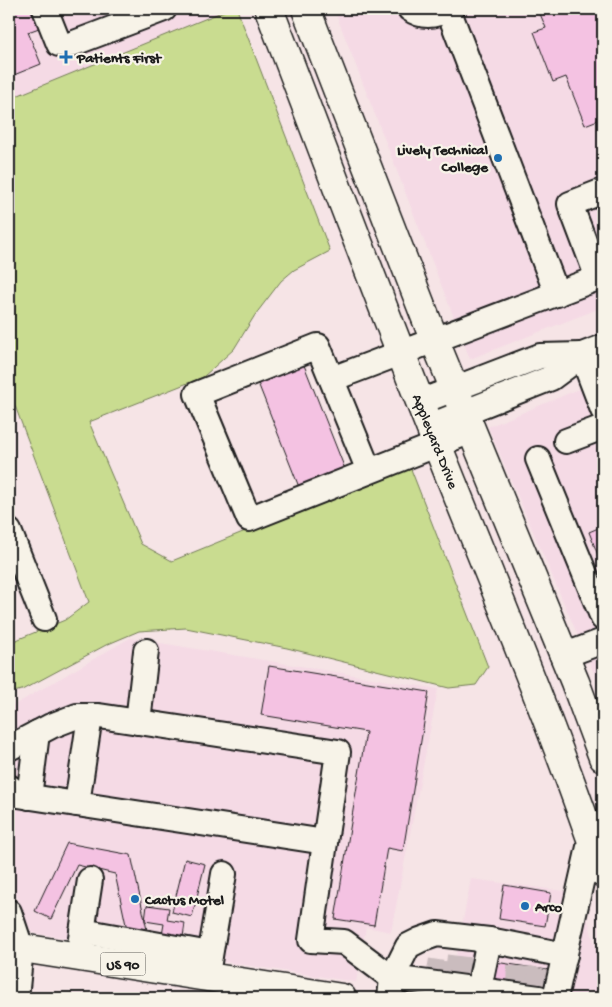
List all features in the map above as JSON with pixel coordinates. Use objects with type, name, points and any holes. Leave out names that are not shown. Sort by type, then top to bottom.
[{"type":"main road","name":"Appleyard Drive","points":[[268,9],[429,424],[506,615],[603,873]]},
{"type":"main road","points":[[306,9],[434,339],[564,656],[603,757]]},
{"type":"main road","name":"US 90","points":[[15,947],[78,957],[208,966],[342,998]]},
{"type":"street","points":[[45,9],[59,44],[69,45],[164,9]]},
{"type":"street","points":[[410,9],[424,15],[434,15],[447,9],[557,294]]},
{"type":"street","points":[[332,379],[601,277],[570,204],[603,191]]},
{"type":"street","points":[[369,472],[318,346],[197,394],[249,519],[369,472],[429,424],[551,378],[593,351],[603,410]]},
{"type":"street","points":[[429,424],[463,411]]},
{"type":"street","points":[[566,441],[603,427]]},
{"type":"street","points":[[538,459],[603,618]]},
{"type":"street","points":[[9,531],[44,619]]},
{"type":"street","points":[[564,656],[603,641]]},
{"type":"street","points":[[138,722],[146,651]]},
{"type":"street","points":[[9,748],[37,733],[77,716],[90,716],[338,752],[311,940],[344,942],[391,988]]},
{"type":"street","points":[[77,804],[90,716]]},
{"type":"street","points":[[37,733],[19,792],[77,804],[325,842]]},
{"type":"street","points":[[536,977],[591,838]]},
{"type":"street","points":[[82,931],[208,966],[224,874]]},
{"type":"street","points":[[78,957],[90,880]]},
{"type":"street","points":[[9,912],[15,947],[16,998]]},
{"type":"street","points":[[391,988],[408,946],[437,934],[460,966],[536,977]]},
{"type":"street","points":[[489,940],[536,977]]},
{"type":"street","points":[[391,988],[460,966],[489,940]]},
{"type":"street","points":[[460,966],[489,940]]},
{"type":"shaded area","name":"Patients First","points":[[9,9],[235,9],[9,102]]},
{"type":"shaded area","name":"Lively Technical College","points":[[334,9],[603,9],[603,307],[470,359]]},
{"type":"shaded area","points":[[603,379],[603,694],[488,427]]},
{"type":"shaded area","points":[[130,638],[438,689],[391,932],[366,927],[356,982],[33,933],[27,924],[9,874],[9,708]]},
{"type":"shaded area","points":[[471,879],[564,891],[583,902],[603,975],[602,998],[448,998]]},
{"type":"green space","points":[[229,9],[237,9],[330,251],[294,270],[281,281],[255,315],[234,349],[203,377],[89,422],[141,544],[172,561],[409,464],[488,667],[476,685],[449,688],[287,648],[186,628],[139,631],[106,645],[22,690],[9,693],[9,643],[65,620],[89,602],[9,390],[9,99]]},
{"type":"building","points":[[9,9],[31,9],[39,28],[28,32],[41,64],[9,77]]},
{"type":"building","points":[[538,9],[603,9],[603,118],[585,125],[566,77],[553,82],[534,32],[546,28]]},
{"type":"building","points":[[302,360],[345,469],[299,487],[256,378]]},
{"type":"building","points":[[603,526],[603,568],[589,532]]},
{"type":"building","points":[[269,666],[429,692],[403,851],[387,848],[374,925],[335,919],[366,732],[261,715]]},
{"type":"building","points":[[67,843],[131,855],[147,930],[128,934],[115,874],[77,865],[51,919],[35,911]]},
{"type":"building","points":[[185,859],[205,864],[192,917],[172,912]]},
{"type":"building","name":"Arco","points":[[504,885],[551,893],[545,926],[499,919]]},
{"type":"building","points":[[147,905],[169,908],[167,920],[185,923],[183,937],[162,935],[164,924],[145,921]]},
{"type":"building","points":[[495,962],[554,971],[552,989],[492,980]]},
{"type":"tunnel","points":[[437,984],[442,953]]},
{"type":"tunnel","points":[[457,973],[459,956]]},
{"type":"tunnel","points":[[518,984],[519,966]]},
{"type":"tunnel","points":[[537,987],[542,969]]},
{"type":"place","name":"Patients First","points":[[66,57]]},
{"type":"place","name":"Lively Technical College","points":[[498,158]]},
{"type":"place","name":"Cactus Motel","points":[[135,899]]},
{"type":"place","name":"Arco","points":[[525,906]]}]
